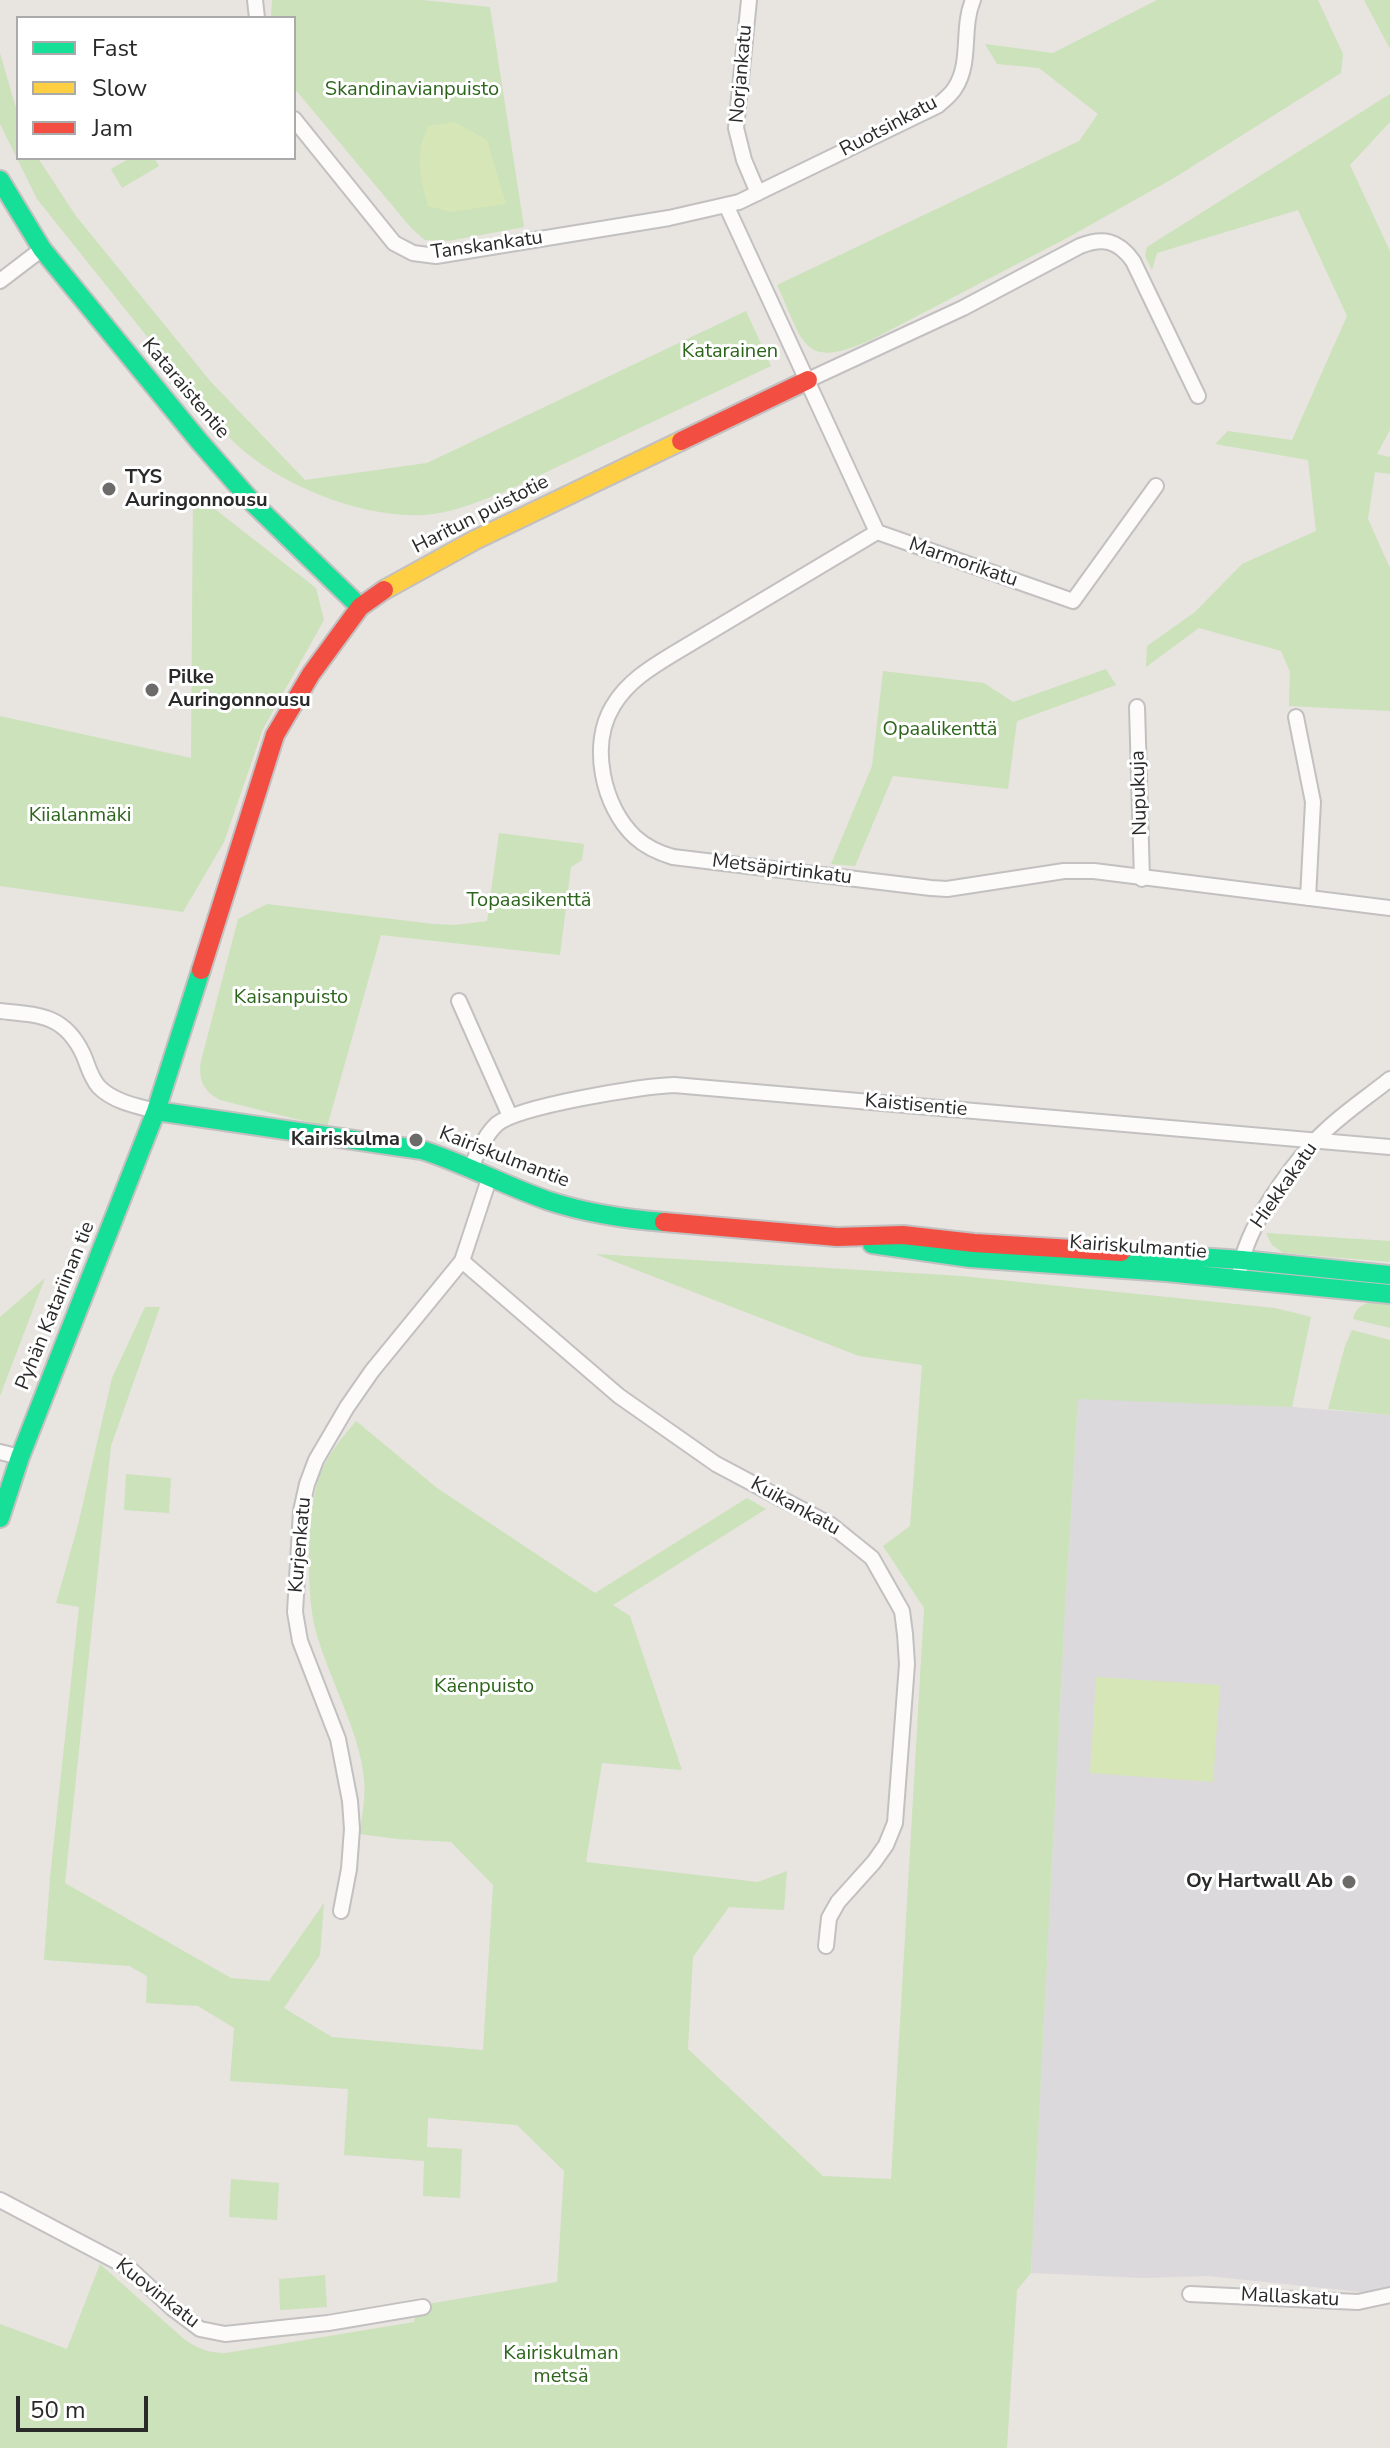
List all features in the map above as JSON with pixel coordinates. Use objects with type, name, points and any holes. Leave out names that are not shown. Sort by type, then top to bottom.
[{"type":"street","name":"Norjankatu","points":[[749,0],[736,128],[744,160],[758,193]]},
{"type":"street","name":"Ruotsinkatu","points":[[732,204],[937,106],[954,89],[962,72],[968,12],[973,0]]},
{"type":"street","name":"Tanskankatu","points":[[296,121],[394,243],[413,253],[436,256],[669,218],[732,204]]},
{"type":"street","name":"Kataraistentie","points":[[0,180],[42,249],[199,441],[253,503],[360,607]]},
{"type":"street","points":[[732,204],[877,532]]},
{"type":"street","name":"Haritun puistotie","points":[[156,1111],[275,735],[311,674],[360,607],[375,595],[475,540],[963,308],[1080,246],[1098,240],[1119,245],[1133,261],[1198,396]]},
{"type":"street","points":[[0,281],[42,249]]},
{"type":"street","name":"Marmorikatu","points":[[877,532],[1073,601],[1156,486]]},
{"type":"street","name":"Metsäpirtinkatu","points":[[877,532],[663,660],[622,693],[607,717],[602,757],[610,799],[625,827],[647,846],[673,857],[931,888],[963,887],[1064,871],[1094,871],[1390,908]]},
{"type":"street","name":"Nupukuja","points":[[1137,707],[1142,879]]},
{"type":"street","points":[[1296,717],[1313,802],[1308,898]]},
{"type":"street","points":[[459,1001],[510,1116],[488,1134],[471,1167]]},
{"type":"street","points":[[0,1011],[47,1017],[64,1026],[76,1041],[90,1074],[100,1088],[112,1097],[156,1111]]},
{"type":"street","name":"Hiekkakatu","points":[[1240,1269],[1263,1214],[1314,1142],[1390,1079]]},
{"type":"street","name":"Kaistisentie","points":[[510,1116],[636,1089],[674,1085],[1390,1147]]},
{"type":"street","name":"Kairiskulmantie","points":[[156,1111],[422,1150],[550,1201],[613,1217],[837,1237],[959,1257],[1390,1275]]},
{"type":"street","name":"Pyhän Katariinan tie","points":[[0,1518],[20,1457],[156,1111]]},
{"type":"street","name":"Kurjenkatu","points":[[341,1911],[349,1869],[352,1829],[350,1801],[338,1739],[300,1641],[295,1612],[301,1511],[316,1460],[347,1407],[462,1261],[490,1176]]},
{"type":"street","name":"Kuikankatu","points":[[462,1261],[619,1396],[716,1464],[831,1525],[872,1558],[886,1580],[902,1611],[907,1664],[895,1823],[886,1845],[838,1902],[829,1918],[826,1946]]},
{"type":"street","name":"Kairiskulmantie","points":[[1240,1269],[1390,1294]]},
{"type":"street","points":[[0,1452],[20,1457]]},
{"type":"street","name":"Kuovinkatu","points":[[0,2200],[129,2268],[200,2329],[225,2334],[328,2323],[423,2307]]},
{"type":"street","name":"Mallaskatu","points":[[1190,2294],[1358,2302],[1390,2295]]},
{"type":"shaded area","points":[[1078,1398],[1292,1407],[1390,1415],[1390,2295],[1208,2276],[1143,2278],[1031,2273]]},
{"type":"green space","name":"Skandinavianpuisto","points":[[272,0],[422,0],[490,7],[524,227],[448,241],[425,240],[412,229],[296,90],[296,16],[271,16]]},
{"type":"green space","points":[[1157,0],[1318,0],[1343,54],[1341,73],[1174,178],[1067,238],[871,340],[831,352],[808,346],[800,336],[777,285],[1079,141],[1098,114],[1039,68],[997,64],[985,44],[1053,53]]},
{"type":"green space","points":[[1364,0],[1390,0],[1390,49]]},
{"type":"green space","name":"Katarainen","points":[[0,53],[16,108],[16,156],[0,124]]},
{"type":"green space","points":[[1390,94],[1390,122],[1350,165],[1390,251],[1390,430],[1377,454],[1390,457],[1390,474],[1375,472],[1368,519],[1390,568],[1390,711],[1289,706],[1290,672],[1281,651],[1199,628],[1146,667],[1147,646],[1195,612],[1242,564],[1316,531],[1308,460],[1215,444],[1228,431],[1292,440],[1347,316],[1298,210],[1157,253],[1152,270],[1145,256],[1147,247]]},
{"type":"green space","points":[[455,122],[487,140],[506,204],[451,212],[428,206],[420,166],[424,137],[428,126]]},
{"type":"green space","name":"Katarainen","points":[[18,160],[39,160],[76,216],[211,382],[305,480],[427,463],[746,311],[771,366],[504,492],[433,514],[383,513],[330,499],[304,488],[257,461],[231,440],[37,199]]},
{"type":"green space","points":[[127,160],[155,160],[159,166],[122,188],[111,169]]},
{"type":"green space","name":"Kiialanmäki","points":[[193,492],[316,588],[324,620],[263,729],[224,842],[183,912],[0,886],[0,716],[191,758]]},
{"type":"green space","name":"Opaalikenttä","points":[[1106,669],[1116,685],[1017,721],[1008,789],[893,776],[855,866],[831,864],[872,766],[883,671],[984,683],[1013,702]]},
{"type":"green space","name":"Kaisanpuisto","points":[[499,833],[584,844],[582,860],[571,867],[560,955],[381,935],[327,1127],[220,1100],[206,1088],[201,1079],[201,1061],[238,919],[267,904],[434,924],[487,921]]},
{"type":"green space","points":[[1266,1233],[1390,1241],[1390,1262],[1283,1253],[1272,1245]]},
{"type":"green space","points":[[595,1254],[961,1276],[1275,1308],[1311,1317],[1292,1407],[1078,1399],[1031,2273],[1017,2290],[1007,2448],[0,2448],[0,2324],[67,2349],[100,2264],[184,2339],[204,2350],[220,2353],[414,2322],[416,2306],[557,2282],[564,2171],[517,2125],[428,2118],[427,2147],[462,2149],[460,2198],[423,2196],[424,2161],[344,2155],[348,2089],[230,2081],[234,2028],[198,2006],[146,2003],[147,1976],[129,1966],[44,1960],[79,1607],[56,1603],[78,1525],[112,1378],[145,1307],[160,1307],[111,1446],[65,1883],[231,1978],[269,1981],[324,1903],[320,1955],[284,2008],[332,2037],[483,2050],[493,1885],[451,1842],[359,1834],[364,1793],[362,1762],[320,1646],[310,1594],[312,1511],[322,1469],[356,1421],[437,1488],[595,1593],[747,1498],[766,1509],[613,1605],[630,1616],[682,1770],[602,1763],[586,1862],[758,1882],[787,1871],[784,1910],[729,1907],[693,1957],[688,2049],[823,2176],[891,2179],[924,1608],[883,1546],[910,1526],[922,1365],[859,1356]]},
{"type":"green space","points":[[45,1278],[0,1396],[0,1317]]},
{"type":"green space","points":[[1373,1301],[1390,1302],[1390,1328],[1353,1319],[1360,1307]]},
{"type":"green space","points":[[1352,1330],[1390,1340],[1390,1415],[1328,1409]]},
{"type":"green space","points":[[126,1474],[171,1478],[169,1513],[124,1510]]},
{"type":"green space","points":[[1096,1677],[1220,1685],[1213,1782],[1090,1773]]},
{"type":"green space","points":[[231,2179],[279,2183],[277,2220],[229,2217]]},
{"type":"green space","points":[[325,2275],[327,2307],[280,2310],[279,2279]]},
{"type":"traffic: fast","points":[[0,180],[42,249],[199,441],[253,503],[360,607]]},
{"type":"traffic: fast","points":[[0,1518],[20,1457],[156,1111],[201,970]]},
{"type":"traffic: fast","points":[[156,1111],[422,1150],[563,1205],[606,1215],[664,1222]]},
{"type":"traffic: fast","points":[[872,1244],[970,1258],[1166,1272],[1390,1294]]},
{"type":"traffic: fast","points":[[1121,1252],[1390,1275]]},
{"type":"traffic: slow","points":[[384,590],[475,540],[681,441]]},
{"type":"traffic: jam","points":[[681,441],[808,380]]},
{"type":"traffic: jam","points":[[201,970],[275,735],[311,674],[360,607],[384,590]]},
{"type":"traffic: jam","points":[[664,1222],[837,1237],[903,1235],[974,1243],[1121,1252]]},
{"type":"place","name":"TYS Auringonnousu","points":[[109,489]]},
{"type":"place","name":"Pilke Auringonnousu","points":[[152,690]]},
{"type":"place","name":"Kairiskulma","points":[[416,1140]]},
{"type":"place","name":"Oy Hartwall Ab","points":[[1349,1882]]},
{"type":"park label","name":"Topaasikenttä","points":[[529,901]]},
{"type":"park label","name":"Käenpuisto","points":[[484,1687]]},
{"type":"park label","name":"Kairiskulman metsä","points":[[561,2366]]}]
